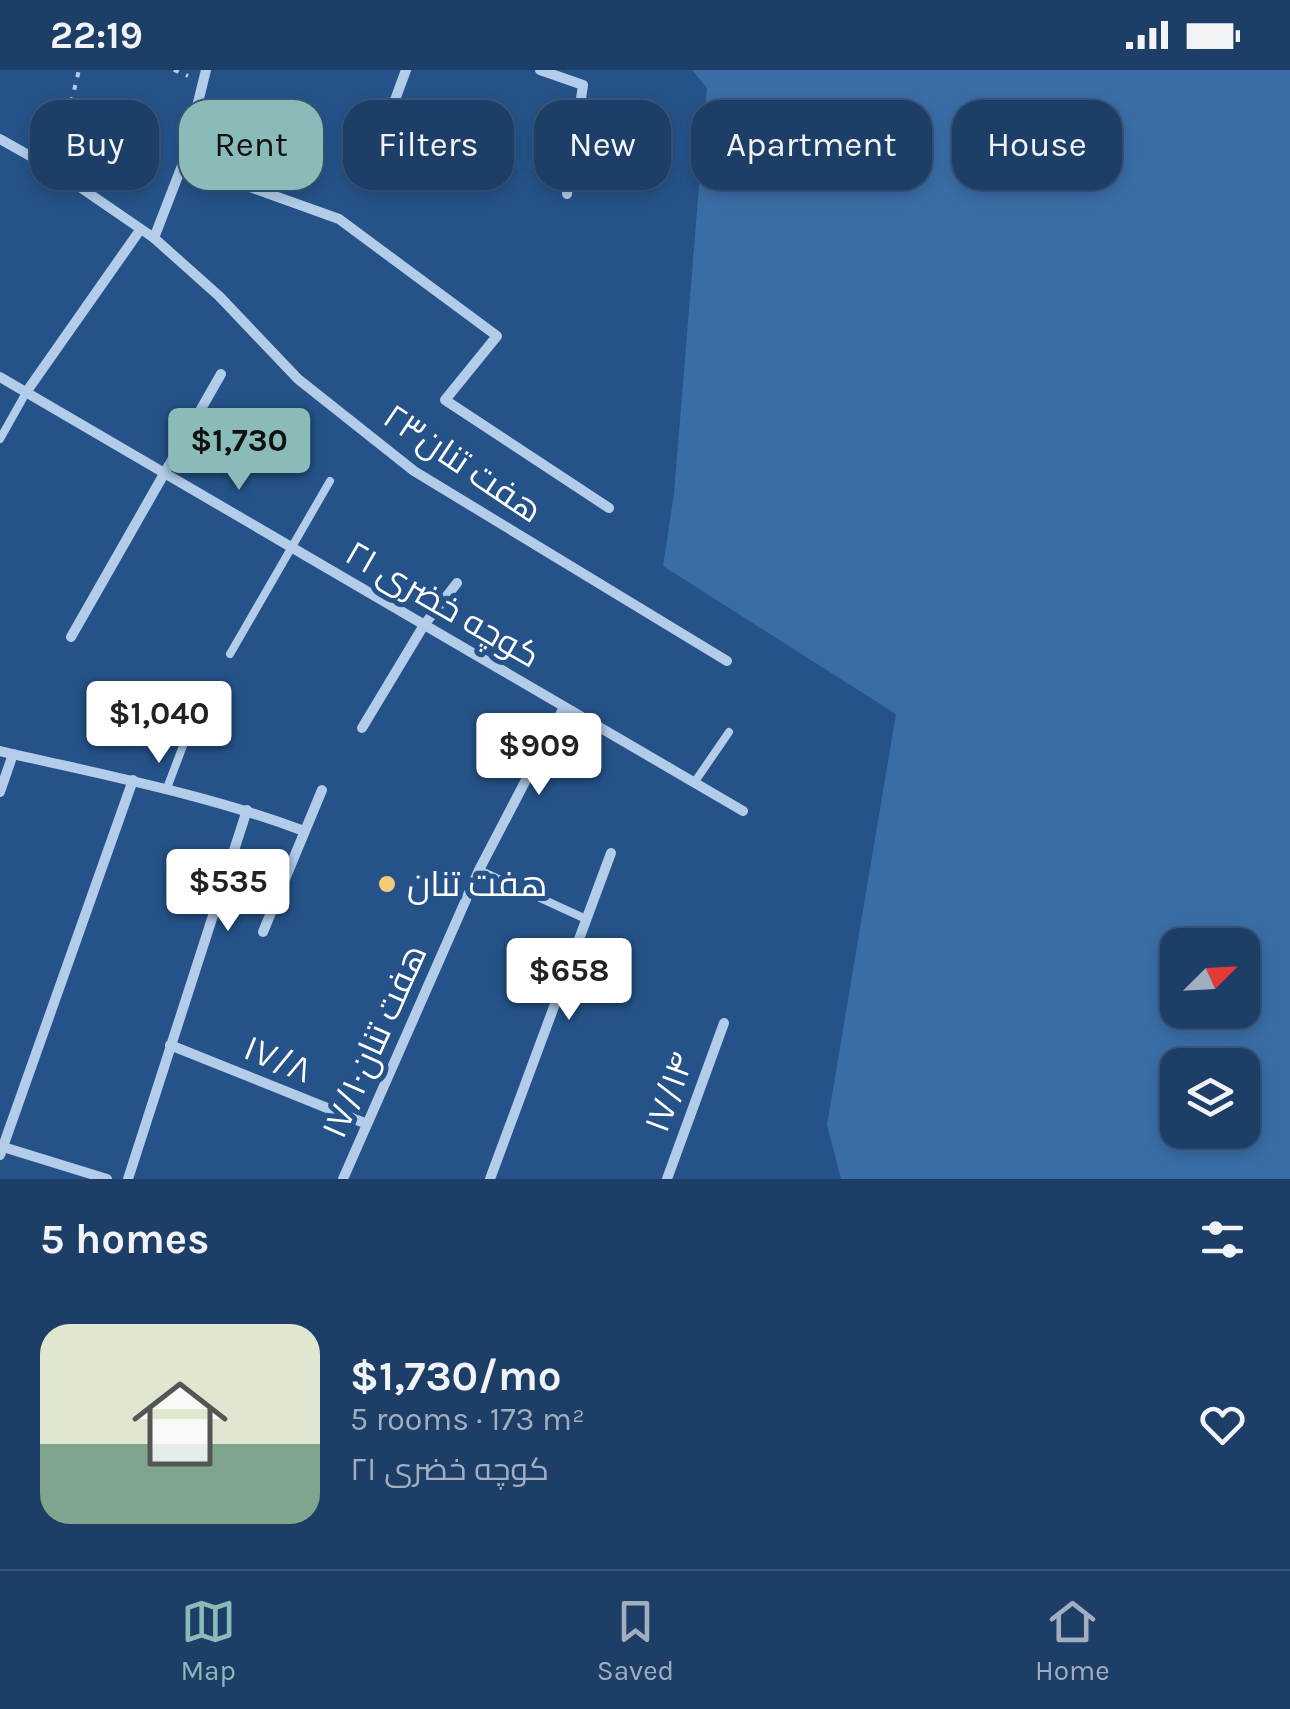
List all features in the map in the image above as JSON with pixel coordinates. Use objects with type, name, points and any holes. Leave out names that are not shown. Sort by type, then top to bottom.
[{"type":"street","points":[[199,100],[206,70]]},
{"type":"street","points":[[395,100],[406,70]]},
{"type":"street","points":[[540,70],[583,85],[567,194]]},
{"type":"street","name":"هفت تنان۲۳","points":[[0,139],[30,156]]},
{"type":"street","points":[[154,238],[179,173]]},
{"type":"street","name":"هفت تنان۲۳","points":[[83,190],[154,238],[219,296],[298,379],[414,471],[727,660]]},
{"type":"street","points":[[260,190],[340,218],[497,336],[445,400],[609,508]]},
{"type":"street","points":[[26,391],[140,230]]},
{"type":"street","points":[[71,637],[221,374]]},
{"type":"street","name":"کوچه خضری ۲۱","points":[[0,378],[743,811]]},
{"type":"street","points":[[362,728],[424,625],[456,583]]},
{"type":"street","name":"۱۷/۱۰هفت تنان","points":[[343,1179],[479,870],[564,706]]},
{"type":"street","points":[[0,752],[167,788],[304,831]]},
{"type":"street","points":[[0,792],[13,754]]},
{"type":"street","points":[[107,1179],[1,1149],[133,780]]},
{"type":"street","points":[[263,932],[322,790]]},
{"type":"street","points":[[128,1179],[247,810]]},
{"type":"street","points":[[490,1179],[612,853]]},
{"type":"street","name":"۱۷/۱۴","points":[[667,1179],[724,1023]]},
{"type":"street","name":"۱۷/۸","points":[[170,1045],[366,1124]]},
{"type":"lane","points":[[0,439],[26,391]]},
{"type":"lane","points":[[230,654],[330,480]]},
{"type":"lane","points":[[167,788],[197,709]]},
{"type":"lane","points":[[694,783],[729,732]]},
{"type":"lane","points":[[479,870],[586,919]]},
{"type":"path","points":[[71,100],[78,70]]},
{"type":"shaded area","points":[[692,70],[1290,70],[1290,1179],[841,1179],[827,1125],[896,714],[663,566],[674,494],[699,190],[932,190],[932,100],[706,100],[707,88]]},
{"type":"place","name":"هفت تنان","points":[[387,884]]}]
